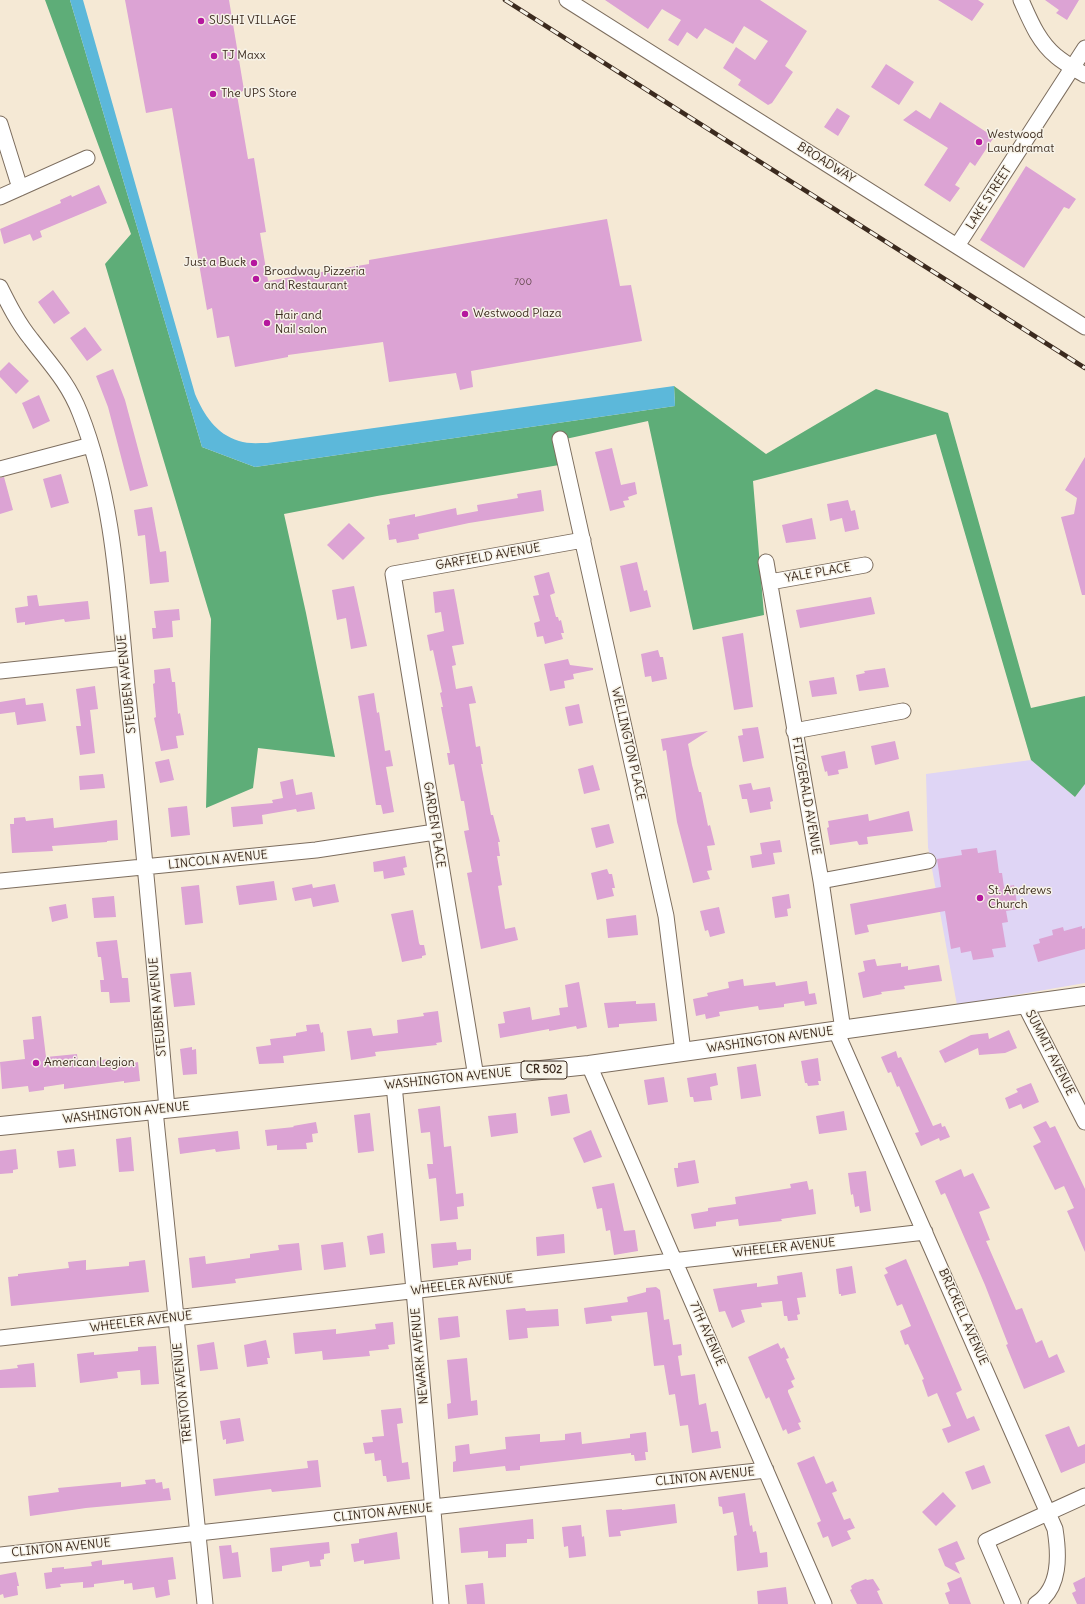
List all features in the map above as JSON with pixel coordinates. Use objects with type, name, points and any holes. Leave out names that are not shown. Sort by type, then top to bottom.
[{"type":"main road","name":"WASHINGTON AVENUE","points":[[0,1126],[589,1065],[1085,996]]},
{"type":"street","name":"BROADWAY","points":[[567,0],[1085,327]]},
{"type":"street","points":[[1021,0],[1036,32],[1043,42],[1056,56],[1079,71]]},
{"type":"street","name":"LAKE STREET","points":[[957,246],[1079,71],[1085,48]]},
{"type":"street","points":[[0,124],[20,188]]},
{"type":"street","points":[[0,197],[87,158]]},
{"type":"street","name":"STEUBEN AVENUE","points":[[0,287],[13,312],[30,338],[54,366],[66,383],[80,412],[91,445],[103,492],[111,538],[146,867],[161,1109]]},
{"type":"street","name":"WELLINGTON PLACE","points":[[560,439],[666,916],[683,1052]]},
{"type":"street","points":[[0,469],[91,445]]},
{"type":"street","name":"GARFIELD AVENUE","points":[[393,574],[582,540]]},
{"type":"street","name":"FITZGERALD AVENUE","points":[[766,562],[821,881],[839,1031]]},
{"type":"street","name":"YALE PLACE","points":[[770,582],[865,565]]},
{"type":"street","name":"GARDEN PLACE","points":[[393,574],[476,1077]]},
{"type":"street","points":[[0,671],[124,658]]},
{"type":"street","points":[[794,731],[903,711]]},
{"type":"street","name":"LINCOLN AVENUE","points":[[0,881],[316,850],[435,832]]},
{"type":"street","points":[[821,881],[928,861]]},
{"type":"street","name":"SUMMIT AVENUE","points":[[1025,1005],[1085,1122]]},
{"type":"street","name":"BRICKELL AVENUE","points":[[839,1031],[925,1232],[1049,1512],[1055,1529],[1058,1550],[1055,1575],[1048,1591],[1036,1604]]},
{"type":"street","name":"7TH AVENUE","points":[[589,1065],[824,1604]]},
{"type":"street","name":"NEWARK AVENUE","points":[[394,1085],[414,1290],[441,1604]]},
{"type":"street","name":"TRENTON AVENUE","points":[[161,1109],[176,1318],[205,1604]]},
{"type":"street","name":"WHEELER AVENUE","points":[[0,1338],[925,1232]]},
{"type":"street","name":"CLINTON AVENUE","points":[[0,1555],[766,1470]]},
{"type":"street","points":[[1013,1604],[986,1541],[1085,1496]]},
{"type":"shaded area","points":[[1031,760],[1075,797],[1085,784],[1085,983],[957,1005],[928,847],[926,774]]},
{"type":"green space","points":[[45,0],[70,0],[202,447],[255,467],[675,406],[674,386],[766,454],[876,389],[948,413],[1031,708],[1085,696],[1085,784],[1075,797],[1031,760],[936,434],[753,481],[764,615],[693,630],[648,421],[561,440],[565,464],[377,496],[284,514],[335,757],[258,748],[253,788],[206,808],[211,619],[105,264],[131,234]]},
{"type":"water","points":[[70,0],[83,0],[195,394],[202,409],[212,423],[224,434],[242,442],[267,443],[674,386],[675,406],[255,467],[202,447]]},
{"type":"building","points":[[125,0],[229,0],[244,90],[237,95],[248,159],[254,158],[266,232],[260,233],[268,281],[369,264],[369,260],[607,219],[620,286],[631,285],[642,341],[471,371],[473,387],[460,390],[456,373],[389,382],[383,342],[288,355],[288,357],[235,367],[229,336],[217,338],[212,308],[207,310],[172,108],[146,113]]},
{"type":"building","points":[[605,0],[760,0],[807,31],[785,66],[793,72],[772,103],[768,105],[738,85],[741,80],[723,68],[736,47],[755,60],[768,41],[744,26],[733,44],[705,28],[697,39],[687,32],[678,46],[668,40],[681,20],[662,9],[648,29]]},
{"type":"building","points":[[938,0],[978,0],[984,4],[972,21]]},
{"type":"building","points":[[1045,0],[1079,0],[1067,20],[1056,13],[1059,10]]},
{"type":"building","points":[[886,64],[914,82],[899,105],[871,87]]},
{"type":"building","points":[[940,102],[994,137],[975,166],[970,162],[955,185],[960,188],[950,202],[924,185],[948,148],[903,120],[916,110],[930,119]]},
{"type":"building","points":[[837,108],[850,116],[838,136],[824,127]]},
{"type":"building","points":[[1026,166],[1076,199],[1069,209],[1064,207],[1024,268],[980,240]]},
{"type":"building","points":[[99,185],[107,203],[40,231],[42,237],[33,241],[30,234],[4,244],[0,229],[61,203],[60,200],[71,195],[72,197]]},
{"type":"building","points":[[53,290],[70,313],[54,324],[38,302]]},
{"type":"building","points":[[85,327],[102,350],[87,361],[70,338]]},
{"type":"building","points":[[9,362],[29,381],[16,394],[0,377],[0,371]]},
{"type":"building","points":[[113,369],[125,400],[148,486],[130,491],[108,407],[96,376]]},
{"type":"building","points":[[39,395],[50,421],[33,429],[22,403]]},
{"type":"building","points":[[612,448],[621,485],[635,482],[637,494],[628,497],[629,500],[623,501],[625,507],[610,511],[595,452]]},
{"type":"building","points":[[1085,457],[1085,595],[1082,595],[1061,517],[1074,514],[1077,498],[1065,490]]},
{"type":"building","points":[[61,474],[69,503],[51,508],[43,479]]},
{"type":"building","points":[[4,477],[13,510],[0,514],[0,478]]},
{"type":"building","points":[[541,490],[544,511],[469,523],[418,534],[419,539],[397,543],[396,539],[389,540],[387,525],[390,524],[389,519],[415,514],[415,517],[456,508],[457,515],[478,511],[477,505],[518,498],[517,494]]},
{"type":"building","points":[[848,500],[851,511],[855,510],[859,529],[845,532],[842,518],[830,521],[827,504]]},
{"type":"building","points":[[152,507],[160,552],[166,551],[169,582],[150,584],[145,535],[138,536],[134,510]]},
{"type":"building","points":[[812,518],[816,539],[786,543],[782,525]]},
{"type":"building","points":[[349,523],[365,538],[343,560],[327,545]]},
{"type":"building","points":[[637,562],[644,591],[647,590],[651,607],[630,612],[620,566]]},
{"type":"building","points":[[549,572],[555,593],[550,595],[556,617],[558,617],[559,621],[561,620],[564,633],[561,633],[563,639],[545,644],[543,636],[537,637],[534,623],[540,621],[533,596],[539,595],[534,576]]},
{"type":"building","points":[[354,586],[367,646],[351,649],[346,618],[337,620],[332,590]]},
{"type":"building","points":[[454,589],[464,644],[452,646],[456,665],[452,666],[456,689],[472,686],[476,703],[469,704],[476,747],[480,746],[483,764],[481,764],[491,815],[493,815],[500,842],[498,842],[500,856],[497,856],[502,885],[498,886],[505,929],[515,927],[518,940],[481,949],[467,873],[472,872],[464,831],[469,830],[464,801],[461,801],[454,764],[449,765],[447,753],[450,753],[441,707],[443,707],[440,693],[442,692],[433,650],[430,651],[427,635],[444,631],[441,612],[435,613],[433,592]]},
{"type":"building","points":[[37,595],[39,606],[88,601],[90,619],[65,622],[64,619],[25,625],[25,622],[17,623],[15,608],[28,606],[27,596]]},
{"type":"building","points":[[871,597],[875,614],[800,628],[796,610]]},
{"type":"building","points":[[179,609],[180,620],[172,621],[173,637],[153,639],[152,628],[156,628],[154,611]]},
{"type":"building","points":[[743,633],[753,707],[734,710],[722,637]]},
{"type":"building","points":[[658,650],[660,657],[663,657],[667,679],[652,682],[651,676],[645,677],[641,654]]},
{"type":"building","points":[[568,659],[570,665],[593,668],[593,670],[573,674],[574,679],[564,681],[565,688],[550,691],[544,664]]},
{"type":"building","points":[[170,668],[172,682],[175,682],[178,714],[180,713],[184,735],[176,736],[178,748],[161,751],[154,718],[156,717],[153,684],[155,683],[154,670]]},
{"type":"building","points":[[885,668],[889,687],[859,691],[856,675],[865,673],[864,671]]},
{"type":"building","points":[[834,677],[837,694],[812,697],[809,681]]},
{"type":"building","points":[[95,686],[98,709],[90,710],[95,753],[80,755],[76,726],[81,726],[76,689]]},
{"type":"building","points":[[374,693],[377,713],[379,712],[385,751],[390,750],[393,766],[386,767],[394,812],[383,814],[381,805],[376,805],[358,696]]},
{"type":"building","points":[[25,698],[26,705],[43,703],[46,721],[17,725],[15,712],[0,714],[0,702]]},
{"type":"building","points":[[579,704],[583,723],[569,726],[565,707]]},
{"type":"building","points":[[758,727],[764,758],[743,762],[738,736],[743,735],[742,729]]},
{"type":"building","points":[[708,731],[688,744],[699,792],[701,792],[708,826],[710,825],[715,845],[707,846],[712,870],[707,871],[710,879],[693,883],[677,822],[666,750],[663,751],[661,739]]},
{"type":"building","points":[[895,741],[899,759],[875,765],[871,746]]},
{"type":"building","points":[[845,751],[848,768],[838,770],[839,774],[828,776],[827,771],[825,772],[821,756]]},
{"type":"building","points":[[169,759],[174,780],[160,783],[155,762]]},
{"type":"building","points":[[593,765],[600,790],[584,794],[578,769]]},
{"type":"building","points":[[103,774],[105,788],[80,790],[79,776]]},
{"type":"building","points":[[293,779],[296,795],[312,792],[315,809],[297,812],[296,809],[262,815],[263,824],[233,827],[231,807],[273,803],[272,800],[283,798],[280,782]]},
{"type":"building","points":[[751,783],[753,790],[770,787],[773,801],[770,802],[771,809],[750,813],[747,799],[742,799],[739,785]]},
{"type":"building","points":[[187,806],[190,835],[171,837],[168,808]]},
{"type":"building","points":[[909,811],[913,831],[867,837],[868,844],[859,845],[857,841],[830,845],[827,828],[829,827],[828,821],[868,814],[869,821]]},
{"type":"building","points":[[25,817],[26,821],[53,818],[54,828],[117,820],[118,840],[52,846],[53,851],[12,853],[10,824],[14,824],[14,818]]},
{"type":"building","points":[[609,824],[614,843],[596,848],[591,828]]},
{"type":"building","points":[[780,840],[782,852],[773,853],[775,864],[752,868],[750,856],[762,854],[760,843]]},
{"type":"building","name":"St. Andrews Church","points":[[977,848],[978,853],[996,850],[999,873],[1002,873],[1004,887],[1014,885],[1018,909],[1006,911],[1008,922],[1002,923],[1006,947],[992,949],[994,957],[973,960],[971,951],[961,953],[960,947],[951,949],[945,911],[867,925],[869,932],[855,935],[850,904],[941,887],[937,859],[962,855],[961,850]]},
{"type":"building","points":[[405,856],[407,867],[403,868],[405,875],[384,879],[383,871],[374,872],[373,862]]},
{"type":"building","points":[[607,869],[609,874],[612,874],[615,888],[612,888],[614,896],[597,900],[591,873]]},
{"type":"building","points":[[274,881],[277,900],[239,905],[236,886]]},
{"type":"building","points":[[312,884],[313,888],[335,884],[339,902],[313,907],[311,898],[295,901],[292,888]]},
{"type":"building","points":[[199,885],[203,923],[185,925],[181,887]]},
{"type":"building","points":[[789,894],[791,908],[787,909],[788,916],[775,918],[772,897]]},
{"type":"building","points":[[114,896],[116,917],[94,918],[92,898]]},
{"type":"building","points":[[66,904],[68,918],[52,922],[49,907]]},
{"type":"building","points":[[719,907],[725,933],[710,937],[708,930],[705,931],[700,911]]},
{"type":"building","points":[[413,910],[419,943],[420,945],[424,945],[426,955],[422,956],[422,958],[402,962],[391,914]]},
{"type":"building","points":[[636,915],[638,935],[608,938],[606,919]]},
{"type":"building","points":[[1082,926],[1082,929],[1085,928],[1085,949],[1038,962],[1033,945],[1040,943],[1039,939],[1053,935],[1052,930],[1063,927],[1064,931]]},
{"type":"building","points":[[117,940],[122,978],[128,978],[130,1002],[110,1003],[109,992],[101,992],[100,980],[104,980],[101,957],[98,957],[96,942]]},
{"type":"building","points":[[875,959],[877,966],[901,963],[901,967],[908,966],[908,970],[939,965],[942,981],[904,986],[905,989],[881,992],[882,994],[863,998],[858,973],[865,971],[863,961]]},
{"type":"building","points":[[191,972],[195,1005],[174,1007],[170,974]]},
{"type":"building","points":[[743,979],[744,986],[775,982],[776,986],[807,981],[809,994],[815,993],[817,1004],[805,1006],[804,1001],[784,1004],[784,1007],[759,1010],[758,1006],[719,1012],[720,1016],[706,1019],[705,1014],[696,1016],[693,999],[708,996],[707,993],[729,988],[728,982]]},
{"type":"building","points":[[579,982],[587,1027],[577,1029],[576,1026],[549,1031],[549,1029],[500,1038],[498,1024],[505,1023],[503,1012],[530,1007],[532,1020],[560,1015],[559,1008],[568,1007],[565,985]]},
{"type":"building","points":[[636,1001],[636,1004],[655,1003],[657,1021],[619,1024],[619,1027],[608,1028],[604,1003]]},
{"type":"building","points":[[438,1011],[442,1042],[436,1043],[437,1045],[375,1052],[376,1056],[351,1060],[347,1031],[371,1028],[373,1036],[398,1033],[397,1020],[424,1016],[423,1013]]},
{"type":"building","points":[[41,1016],[46,1057],[77,1054],[78,1063],[110,1059],[111,1063],[132,1061],[133,1063],[138,1062],[140,1081],[124,1083],[124,1081],[64,1089],[64,1084],[44,1087],[44,1090],[29,1092],[28,1086],[2,1089],[0,1062],[25,1059],[23,1040],[34,1039],[32,1017]]},
{"type":"building","points":[[319,1024],[321,1033],[323,1032],[325,1051],[283,1056],[284,1063],[259,1064],[256,1047],[271,1045],[270,1039],[296,1036],[296,1033],[307,1031],[306,1025]]},
{"type":"building","points":[[1009,1030],[1017,1048],[1005,1053],[979,1055],[978,1048],[945,1063],[939,1051],[971,1035],[988,1033],[989,1039]]},
{"type":"building","points":[[192,1047],[192,1050],[196,1049],[197,1074],[183,1075],[180,1049]]},
{"type":"building","points":[[896,1051],[898,1058],[901,1057],[933,1126],[941,1123],[942,1127],[945,1126],[950,1137],[940,1141],[939,1138],[921,1146],[915,1133],[919,1132],[899,1086],[897,1087],[891,1072],[888,1073],[881,1057]]},
{"type":"building","points":[[818,1058],[821,1081],[818,1081],[819,1085],[808,1086],[807,1083],[805,1083],[801,1061]]},
{"type":"building","points":[[756,1064],[761,1096],[741,1099],[737,1067]]},
{"type":"building","points":[[716,1073],[718,1085],[710,1087],[712,1100],[694,1102],[693,1097],[690,1097],[687,1078]]},
{"type":"building","points":[[664,1077],[668,1102],[648,1105],[644,1080]]},
{"type":"building","points":[[1031,1083],[1039,1102],[1023,1109],[1021,1104],[1009,1109],[1005,1098],[1018,1092],[1016,1089]]},
{"type":"building","points":[[567,1094],[570,1113],[551,1116],[548,1097]]},
{"type":"building","points":[[440,1106],[444,1147],[451,1146],[456,1194],[463,1193],[464,1206],[457,1207],[458,1219],[440,1221],[436,1178],[429,1179],[427,1164],[433,1164],[430,1132],[421,1133],[418,1109]]},
{"type":"building","points":[[844,1111],[847,1130],[819,1134],[816,1116]]},
{"type":"building","points":[[370,1113],[374,1151],[358,1153],[354,1115]]},
{"type":"building","points":[[516,1113],[518,1133],[491,1137],[488,1116]]},
{"type":"building","points":[[1046,1121],[1050,1128],[1055,1126],[1085,1189],[1085,1252],[1067,1211],[1074,1208],[1064,1186],[1055,1190],[1033,1146],[1041,1142],[1033,1127]]},
{"type":"building","points":[[316,1122],[318,1133],[312,1134],[313,1142],[306,1143],[307,1149],[277,1150],[277,1145],[267,1146],[265,1130],[294,1127],[293,1126]]},
{"type":"building","points":[[591,1130],[602,1157],[584,1163],[573,1138]]},
{"type":"building","points":[[238,1131],[240,1149],[216,1152],[215,1149],[180,1154],[178,1138]]},
{"type":"building","points":[[131,1137],[134,1171],[119,1172],[116,1139]]},
{"type":"building","points":[[16,1149],[18,1169],[13,1170],[13,1173],[0,1174],[0,1151]]},
{"type":"building","points":[[74,1149],[76,1166],[59,1168],[57,1151]]},
{"type":"building","points":[[695,1160],[699,1183],[677,1187],[674,1168],[678,1168],[678,1163]]},
{"type":"building","points":[[961,1169],[964,1177],[973,1173],[990,1208],[979,1212],[990,1240],[986,1241],[1016,1310],[1022,1308],[1036,1343],[1042,1340],[1049,1358],[1057,1354],[1065,1372],[1024,1389],[1006,1345],[1008,1344],[985,1285],[945,1193],[941,1195],[935,1181]]},
{"type":"building","points":[[866,1171],[871,1211],[860,1213],[859,1206],[855,1207],[853,1194],[851,1195],[848,1173]]},
{"type":"building","points":[[807,1181],[809,1190],[813,1189],[816,1214],[781,1219],[782,1221],[739,1226],[738,1219],[716,1222],[716,1226],[694,1229],[691,1214],[708,1211],[708,1208],[736,1204],[735,1197],[791,1188],[790,1184]]},
{"type":"building","points":[[614,1183],[624,1231],[635,1230],[638,1251],[614,1255],[610,1230],[606,1231],[602,1208],[597,1209],[592,1187]]},
{"type":"building","points":[[383,1233],[385,1253],[370,1255],[367,1236]]},
{"type":"building","points":[[564,1234],[565,1253],[537,1256],[536,1237]]},
{"type":"building","points":[[343,1242],[346,1267],[324,1270],[321,1245]]},
{"type":"building","points":[[456,1242],[457,1250],[471,1249],[471,1260],[458,1262],[458,1265],[433,1268],[431,1244]]},
{"type":"building","points":[[299,1243],[302,1270],[235,1279],[236,1283],[192,1288],[189,1258],[205,1256],[206,1264],[250,1258],[250,1254],[279,1250],[278,1245]]},
{"type":"building","points":[[906,1259],[962,1390],[956,1393],[967,1419],[974,1416],[980,1430],[948,1443],[942,1429],[951,1426],[937,1393],[928,1397],[922,1380],[924,1379],[908,1344],[905,1345],[900,1331],[911,1326],[902,1304],[897,1306],[884,1275],[888,1273],[885,1268]]},
{"type":"building","points":[[86,1260],[86,1270],[129,1266],[129,1262],[145,1260],[149,1292],[11,1306],[8,1277],[18,1276],[18,1274],[69,1268],[68,1262]]},
{"type":"building","points":[[852,1266],[856,1293],[841,1296],[841,1294],[839,1294],[836,1269]]},
{"type":"building","points":[[802,1272],[806,1297],[797,1298],[800,1314],[797,1315],[798,1320],[788,1321],[787,1316],[784,1316],[782,1301],[761,1303],[762,1307],[741,1310],[745,1322],[732,1328],[725,1311],[719,1312],[713,1289],[757,1283],[757,1287],[778,1284],[777,1276]]},
{"type":"building","points":[[656,1287],[660,1290],[664,1320],[669,1319],[673,1345],[681,1344],[682,1355],[678,1356],[681,1376],[695,1374],[699,1405],[706,1403],[711,1432],[718,1431],[721,1448],[692,1453],[688,1425],[680,1426],[675,1394],[669,1395],[664,1365],[654,1366],[647,1312],[611,1316],[612,1321],[586,1324],[584,1308],[628,1302],[627,1297],[646,1292],[646,1288]]},
{"type":"building","points":[[525,1308],[526,1311],[558,1309],[559,1326],[527,1328],[528,1338],[509,1340],[506,1310]]},
{"type":"building","points":[[458,1316],[460,1337],[440,1340],[438,1318]]},
{"type":"building","points":[[393,1322],[395,1344],[388,1345],[389,1349],[369,1351],[370,1356],[323,1360],[322,1351],[295,1354],[293,1333],[336,1329],[336,1334],[376,1329],[375,1324]]},
{"type":"building","points":[[266,1340],[270,1358],[267,1358],[268,1364],[247,1367],[244,1345]]},
{"type":"building","points":[[214,1342],[218,1369],[200,1371],[197,1345]]},
{"type":"building","points":[[778,1343],[781,1349],[784,1347],[789,1358],[786,1359],[795,1379],[791,1381],[794,1387],[788,1390],[788,1392],[801,1422],[798,1423],[801,1429],[788,1434],[786,1429],[783,1431],[769,1397],[766,1399],[748,1357]]},
{"type":"building","points":[[156,1346],[159,1384],[141,1385],[140,1370],[117,1372],[118,1378],[80,1383],[77,1354],[94,1352],[94,1355],[138,1351],[138,1347]]},
{"type":"building","points":[[467,1358],[471,1401],[477,1400],[478,1415],[448,1419],[447,1404],[451,1403],[447,1360]]},
{"type":"building","points":[[34,1363],[36,1387],[0,1388],[0,1370],[18,1368],[17,1365]]},
{"type":"building","points":[[401,1408],[403,1423],[397,1424],[402,1463],[408,1462],[410,1479],[387,1482],[386,1476],[383,1476],[381,1460],[375,1461],[374,1453],[365,1454],[363,1443],[373,1442],[372,1437],[384,1436],[381,1410]]},
{"type":"building","points":[[240,1418],[244,1441],[226,1444],[226,1439],[223,1440],[220,1421]]},
{"type":"building","points":[[1069,1426],[1078,1447],[1085,1444],[1085,1463],[1061,1473],[1045,1435]]},
{"type":"building","points":[[581,1432],[582,1444],[630,1438],[630,1434],[646,1432],[648,1452],[645,1452],[646,1460],[635,1461],[634,1455],[631,1455],[631,1453],[520,1466],[520,1470],[506,1471],[505,1466],[453,1472],[453,1462],[456,1461],[455,1446],[469,1444],[470,1454],[506,1449],[505,1437],[540,1434],[540,1442],[565,1440],[565,1434]]},
{"type":"building","points":[[814,1456],[826,1484],[833,1481],[837,1491],[832,1493],[844,1520],[850,1518],[855,1528],[847,1531],[851,1539],[832,1547],[828,1536],[823,1538],[817,1523],[821,1521],[797,1463]]},
{"type":"building","points":[[318,1460],[321,1487],[272,1492],[271,1489],[215,1496],[213,1479],[308,1468],[307,1461]]},
{"type":"building","points":[[984,1465],[991,1483],[972,1490],[965,1472]]},
{"type":"building","points":[[155,1479],[156,1483],[162,1482],[163,1489],[169,1488],[171,1500],[86,1508],[30,1516],[28,1496],[59,1492],[58,1488],[121,1482],[121,1487],[146,1484],[145,1480]]},
{"type":"building","points":[[943,1492],[956,1506],[936,1526],[922,1512]]},
{"type":"building","points":[[745,1493],[750,1526],[752,1525],[753,1532],[756,1531],[760,1553],[767,1552],[768,1567],[737,1571],[734,1536],[737,1535],[733,1512],[723,1514],[722,1507],[719,1506],[718,1497]]},
{"type":"building","points":[[675,1504],[677,1523],[620,1531],[621,1536],[609,1537],[606,1510],[622,1510]]},
{"type":"building","points":[[533,1519],[534,1539],[527,1539],[527,1543],[506,1544],[506,1557],[488,1558],[488,1551],[461,1553],[459,1528]]},
{"type":"building","points":[[581,1525],[582,1537],[584,1536],[586,1556],[569,1558],[568,1546],[564,1547],[562,1527]]},
{"type":"building","points":[[397,1532],[400,1559],[364,1564],[364,1560],[354,1562],[351,1544],[359,1543],[359,1539]]},
{"type":"building","points":[[957,1541],[965,1559],[955,1563],[960,1574],[945,1566],[938,1549]]},
{"type":"building","points":[[329,1542],[330,1553],[324,1554],[324,1559],[320,1560],[321,1566],[310,1567],[309,1561],[282,1566],[282,1571],[272,1572],[270,1548]]},
{"type":"building","points":[[231,1545],[232,1553],[238,1552],[241,1577],[223,1579],[219,1546]]},
{"type":"building","points":[[173,1557],[176,1579],[168,1580],[170,1595],[156,1598],[154,1587],[133,1590],[132,1583],[124,1584],[124,1580],[94,1584],[94,1587],[83,1588],[83,1582],[60,1584],[61,1587],[46,1589],[44,1573],[52,1572],[52,1568],[64,1567],[64,1569],[92,1566],[91,1562],[102,1560],[102,1565]]},
{"type":"building","points":[[16,1572],[19,1586],[17,1586],[18,1595],[4,1598],[3,1594],[0,1595],[0,1575]]},
{"type":"building","points":[[961,1577],[971,1604],[949,1604],[945,1593],[950,1591],[947,1583]]},
{"type":"building","points":[[1085,1577],[1085,1604],[1077,1604],[1072,1593],[1076,1591],[1073,1583]]},
{"type":"building","points":[[866,1579],[873,1579],[880,1590],[877,1591],[883,1604],[857,1604],[850,1590],[852,1589],[851,1586]]},
{"type":"building","points":[[483,1583],[485,1604],[467,1604],[465,1585]]},
{"type":"building","points":[[786,1587],[788,1604],[758,1604],[757,1591]]},
{"type":"railway","points":[[505,0],[1085,368]]},
{"type":"place","name":"SUSHI VILLAGE","points":[[201,21]]},
{"type":"place","name":"TJ Maxx","points":[[214,56]]},
{"type":"place","name":"The UPS Store","points":[[213,94]]},
{"type":"place","name":"Westwood Laundramat","points":[[979,142]]},
{"type":"place","name":"Just a Buck","points":[[254,263]]},
{"type":"place","name":"Broadway Pizzeria and Restaurant","points":[[256,279]]},
{"type":"place","name":"Westwood Plaza","points":[[465,314]]},
{"type":"place","name":"Hair and Nail salon","points":[[267,323]]},
{"type":"place","name":"St. Andrews Church","points":[[980,898]]},
{"type":"place","name":"American Legion","points":[[36,1063]]}]
